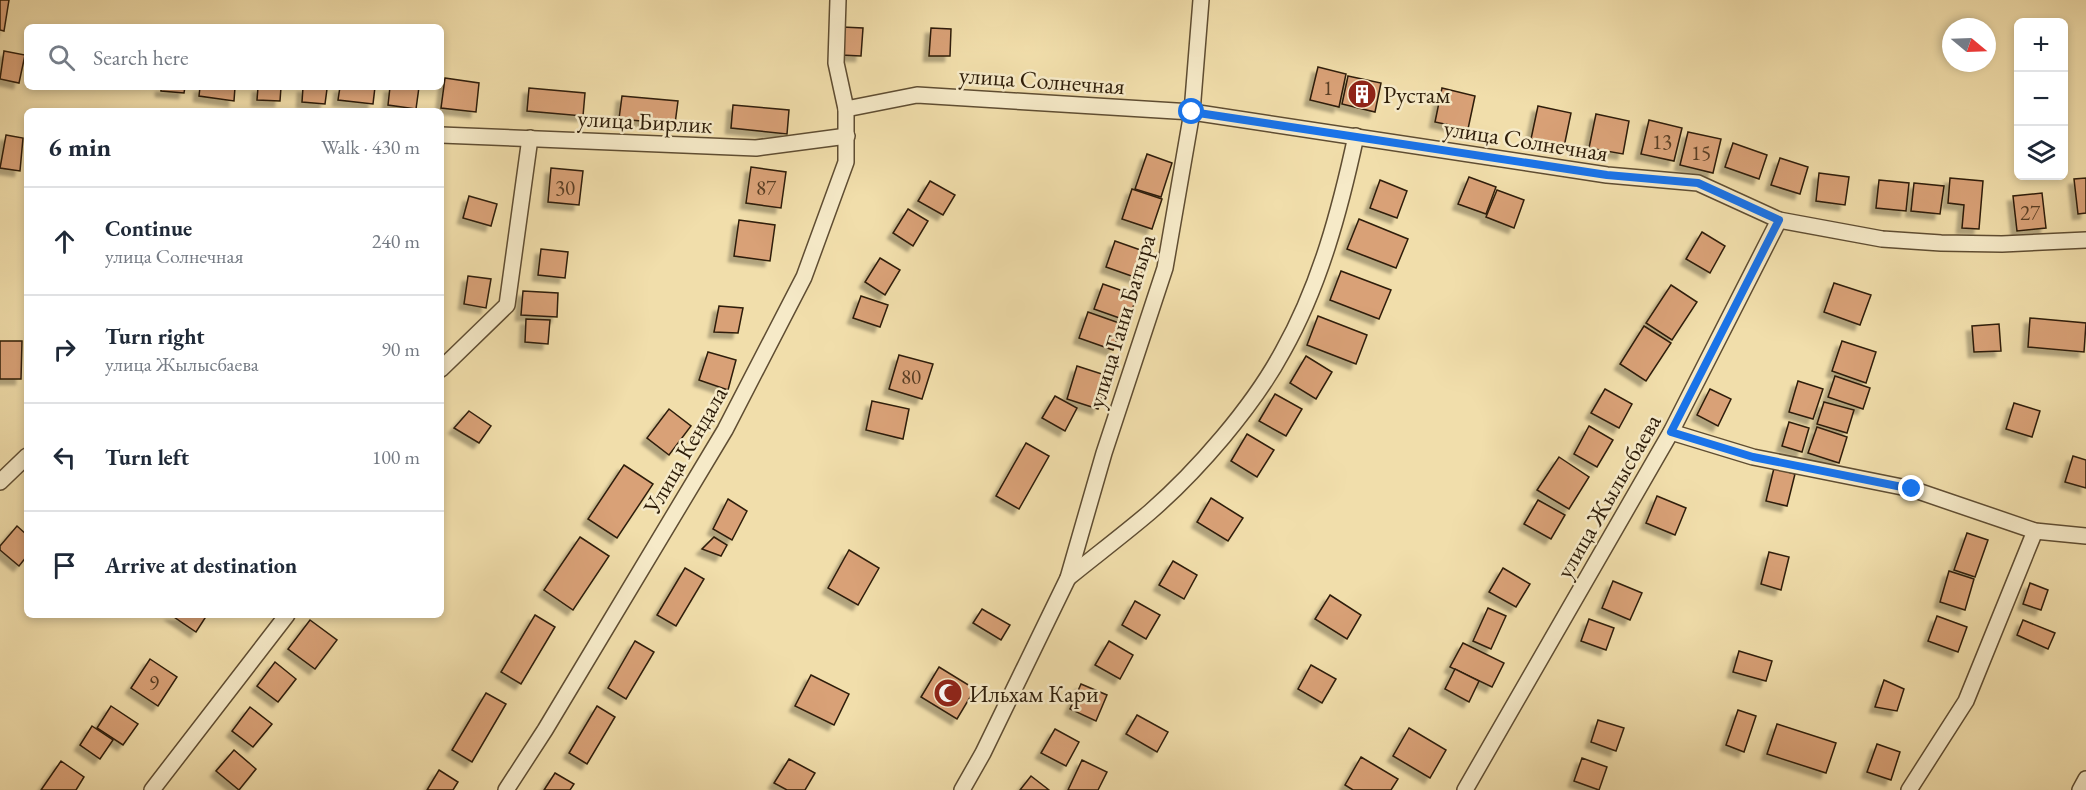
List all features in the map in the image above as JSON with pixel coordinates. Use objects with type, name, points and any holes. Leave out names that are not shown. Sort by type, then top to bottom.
[{"type":"street","name":"Улица Кендала","points":[[506,790],[546,730],[725,430],[804,277],[846,162],[846,108],[836,63],[838,0]]},
{"type":"street","name":"улица Гани Батыра","points":[[962,790],[983,753],[1068,578],[1104,453],[1165,268],[1192,112],[1201,0]]},
{"type":"street","name":"улица Солнечная","points":[[846,108],[917,95],[1192,112],[1607,175],[1698,183],[1779,220],[1882,239],[2002,244],[2086,240]]},
{"type":"street","name":"улица Бирлик","points":[[444,135],[756,148],[847,136]]},
{"type":"street","name":"улица Гани Батыра","points":[[1068,578],[1150,512],[1192,472],[1261,386],[1284,351],[1324,256],[1340,206],[1356,136]]},
{"type":"street","points":[[444,366],[507,305],[530,138]]},
{"type":"street","name":"улица Жылысбаева","points":[[1465,790],[1671,432],[1779,220]]},
{"type":"street","points":[[1671,432],[1753,457],[1912,489],[2035,531],[2086,536]]},
{"type":"street","points":[[0,482],[24,459]]},
{"type":"street","points":[[1909,790],[1966,701],[2035,531]]},
{"type":"street","points":[[152,790],[285,618]]},
{"type":"street","points":[[2080,790],[2086,779]]},
{"type":"building","points":[[0,0],[9,0],[4,31],[0,30]]},
{"type":"building","points":[[842,27],[863,28],[861,56],[841,55]]},
{"type":"building","points":[[931,28],[951,29],[950,56],[929,56]]},
{"type":"building","points":[[4,51],[24,55],[19,83],[0,79]]},
{"type":"building","points":[[1318,67],[1346,74],[1339,107],[1310,100]]},
{"type":"building","name":"Рустам","points":[[1348,76],[1381,83],[1375,112],[1342,104]]},
{"type":"building","points":[[445,78],[479,83],[476,112],[441,108]]},
{"type":"building","points":[[529,88],[585,93],[583,116],[527,111]]},
{"type":"building","points":[[1442,88],[1475,96],[1468,129],[1435,122]]},
{"type":"building","points":[[161,90],[184,90],[184,93]]},
{"type":"building","points":[[200,90],[235,90],[234,101],[199,96]]},
{"type":"building","points":[[258,90],[281,90],[280,101],[257,100]]},
{"type":"building","points":[[303,90],[327,90],[325,104],[302,102]]},
{"type":"building","points":[[340,90],[375,90],[373,104],[338,100]]},
{"type":"building","points":[[390,90],[419,90],[416,108],[388,105]]},
{"type":"building","points":[[622,96],[678,101],[675,124],[619,119]]},
{"type":"building","points":[[733,105],[789,110],[787,134],[731,128]]},
{"type":"building","points":[[1538,106],[1571,113],[1564,147],[1531,139]]},
{"type":"building","points":[[1596,114],[1629,121],[1623,154],[1589,148]]},
{"type":"building","points":[[1649,120],[1682,128],[1674,161],[1641,154]]},
{"type":"building","points":[[1688,132],[1721,139],[1713,173],[1680,165]]},
{"type":"building","points":[[6,135],[23,138],[20,171],[0,168]]},
{"type":"building","points":[[1733,143],[1767,155],[1759,179],[1725,167]]},
{"type":"building","points":[[1147,154],[1172,163],[1161,197],[1135,189]]},
{"type":"building","points":[[1780,158],[1808,167],[1800,194],[1771,185]]},
{"type":"building","points":[[751,167],[786,172],[781,208],[746,203]]},
{"type":"building","points":[[551,168],[583,171],[579,205],[548,202]]},
{"type":"building","points":[[1819,173],[1849,177],[1845,205],[1816,201]]},
{"type":"building","points":[[1469,177],[1496,187],[1486,214],[1458,204]]},
{"type":"building","points":[[1950,178],[1983,181],[1979,229],[1962,228],[1964,205],[1948,203]]},
{"type":"building","points":[[2086,178],[2086,213],[2078,214],[2074,179]]},
{"type":"building","points":[[1380,180],[1407,191],[1397,218],[1370,208]]},
{"type":"building","points":[[1879,180],[1909,183],[1906,211],[1876,208]]},
{"type":"building","points":[[930,181],[955,195],[943,215],[918,201]]},
{"type":"building","points":[[1914,183],[1944,186],[1940,214],[1911,211]]},
{"type":"building","points":[[1132,189],[1162,199],[1152,229],[1122,219]]},
{"type":"building","points":[[1497,190],[1524,200],[1514,228],[1486,217]]},
{"type":"building","points":[[2042,193],[2046,228],[2017,231],[2013,196]]},
{"type":"building","points":[[469,196],[497,204],[491,226],[463,218]]},
{"type":"building","points":[[908,209],[928,221],[913,246],[893,233]]},
{"type":"building","points":[[1359,219],[1408,239],[1396,268],[1347,249]]},
{"type":"building","points":[[739,220],[775,225],[770,261],[734,256]]},
{"type":"building","points":[[1702,232],[1725,246],[1710,273],[1686,259]]},
{"type":"building","points":[[1115,241],[1149,253],[1140,279],[1106,267]]},
{"type":"building","points":[[541,249],[568,252],[565,278],[538,275]]},
{"type":"building","points":[[880,258],[900,270],[885,295],[865,282]]},
{"type":"building","points":[[1341,271],[1391,290],[1379,319],[1330,300]]},
{"type":"building","points":[[468,276],[491,279],[486,308],[464,304]]},
{"type":"building","points":[[1834,283],[1871,295],[1860,325],[1824,312]]},
{"type":"building","points":[[1103,284],[1137,296],[1128,321],[1094,309]]},
{"type":"building","points":[[1671,285],[1697,302],[1672,340],[1646,323]]},
{"type":"building","points":[[523,291],[558,293],[557,317],[521,315]]},
{"type":"building","points":[[861,296],[888,305],[880,327],[853,318]]},
{"type":"building","points":[[719,306],[743,308],[738,333],[714,332]]},
{"type":"building","points":[[1088,312],[1122,324],[1113,350],[1079,338]]},
{"type":"building","points":[[1318,316],[1367,335],[1356,364],[1307,345]]},
{"type":"building","points":[[2030,318],[2086,323],[2084,352],[2028,347]]},
{"type":"building","points":[[526,319],[550,320],[548,344],[525,342]]},
{"type":"building","points":[[1999,324],[2001,351],[1974,352],[1972,326]]},
{"type":"building","points":[[1644,326],[1671,343],[1646,381],[1620,364]]},
{"type":"building","points":[[0,341],[22,341],[21,379],[0,379]]},
{"type":"building","points":[[1842,341],[1876,352],[1866,383],[1832,371]]},
{"type":"building","points":[[708,352],[736,360],[728,390],[699,380]]},
{"type":"building","points":[[899,355],[933,364],[922,399],[889,389]]},
{"type":"building","points":[[1306,356],[1332,372],[1316,399],[1290,383]]},
{"type":"building","points":[[1077,366],[1108,376],[1098,409],[1067,399]]},
{"type":"building","points":[[1835,376],[1870,388],[1863,409],[1828,397]]},
{"type":"building","points":[[1798,381],[1823,389],[1813,419],[1789,412]]},
{"type":"building","points":[[1605,389],[1632,404],[1619,428],[1591,413]]},
{"type":"building","points":[[1710,389],[1731,399],[1718,426],[1697,415]]},
{"type":"building","points":[[1275,394],[1302,409],[1286,436],[1259,421]]},
{"type":"building","points":[[1055,396],[1077,408],[1065,431],[1042,418]]},
{"type":"building","points":[[872,401],[909,409],[903,439],[866,430]]},
{"type":"building","points":[[1824,402],[1854,410],[1847,433],[1817,424]]},
{"type":"building","points":[[2014,403],[2040,411],[2032,437],[2006,429]]},
{"type":"building","points":[[669,409],[691,426],[669,455],[647,438]]},
{"type":"building","points":[[469,411],[491,426],[479,443],[454,428]]},
{"type":"building","points":[[1789,422],[1809,428],[1802,452],[1782,446]]},
{"type":"building","points":[[1589,426],[1613,440],[1597,467],[1574,454]]},
{"type":"building","points":[[1817,427],[1847,437],[1839,463],[1808,453]]},
{"type":"building","points":[[1247,434],[1274,450],[1257,477],[1231,461]]},
{"type":"building","points":[[1026,443],[1049,456],[1019,509],[996,496]]},
{"type":"building","points":[[2073,456],[2086,460],[2086,488],[2065,482]]},
{"type":"building","points":[[1559,457],[1589,477],[1569,509],[1537,490]]},
{"type":"building","points":[[624,465],[653,484],[617,538],[588,519]]},
{"type":"building","points":[[1774,468],[1795,474],[1787,506],[1766,501]]},
{"type":"building","points":[[1657,496],[1686,508],[1675,535],[1646,523]]},
{"type":"building","points":[[1211,498],[1243,518],[1228,541],[1197,522]]},
{"type":"building","points":[[728,499],[747,511],[732,540],[713,529]]},
{"type":"building","points":[[1538,500],[1565,515],[1551,539],[1524,524]]},
{"type":"building","points":[[17,526],[24,532],[24,560],[19,566],[0,550],[0,546]]},
{"type":"building","points":[[1967,533],[1988,540],[1975,577],[1954,570]]},
{"type":"building","points":[[580,537],[609,556],[573,610],[544,590]]},
{"type":"building","points":[[714,537],[727,545],[721,556],[702,549]]},
{"type":"building","points":[[849,550],[879,568],[858,605],[828,588]]},
{"type":"building","points":[[1769,552],[1789,557],[1781,590],[1761,584]]},
{"type":"building","points":[[1173,561],[1197,575],[1184,599],[1159,585]]},
{"type":"building","points":[[685,568],[704,579],[676,626],[657,615]]},
{"type":"building","points":[[1503,568],[1530,584],[1516,607],[1489,592]]},
{"type":"building","points":[[1949,571],[1974,579],[1965,610],[1940,602]]},
{"type":"building","points":[[1613,581],[1642,593],[1630,620],[1602,608]]},
{"type":"building","points":[[2030,583],[2048,590],[2041,610],[2023,604]]},
{"type":"building","points":[[1330,595],[1361,615],[1347,639],[1315,619]]},
{"type":"building","points":[[1135,601],[1160,615],[1146,639],[1122,625]]},
{"type":"building","points":[[1488,608],[1506,616],[1491,649],[1473,641]]},
{"type":"building","points":[[982,609],[1010,625],[1001,640],[973,623]]},
{"type":"building","points":[[535,615],[555,627],[521,684],[501,672]]},
{"type":"building","points":[[1937,616],[1967,627],[1958,652],[1928,641]]},
{"type":"building","points":[[175,618],[205,618],[196,632]]},
{"type":"building","points":[[1589,619],[1614,628],[1606,650],[1581,641]]},
{"type":"building","points":[[310,620],[337,640],[315,669],[288,649]]},
{"type":"building","points":[[2023,620],[2055,633],[2048,649],[2017,635]]},
{"type":"building","points":[[635,641],[654,652],[626,699],[608,688]]},
{"type":"building","points":[[1109,641],[1133,655],[1120,679],[1095,665]]},
{"type":"building","points":[[1463,643],[1504,663],[1492,687],[1450,667]]},
{"type":"building","points":[[1739,651],[1772,661],[1766,681],[1733,672]]},
{"type":"building","points":[[150,659],[177,677],[158,706],[131,688]]},
{"type":"building","points":[[275,662],[296,679],[278,702],[257,686]]},
{"type":"building","points":[[1311,665],[1336,679],[1322,703],[1298,689]]},
{"type":"building","name":"Ильхам Кари","points":[[939,667],[975,689],[957,719],[921,697]]},
{"type":"building","points":[[1455,669],[1479,681],[1469,702],[1445,689]]},
{"type":"building","points":[[811,675],[849,694],[834,725],[795,706]]},
{"type":"building","points":[[1884,680],[1904,689],[1897,711],[1875,707]]},
{"type":"building","points":[[1081,684],[1107,695],[1096,721],[1070,709]]},
{"type":"building","points":[[486,693],[506,704],[472,762],[452,750]]},
{"type":"building","points":[[111,706],[138,724],[123,745],[97,728]]},
{"type":"building","points":[[597,706],[615,717],[587,764],[569,753]]},
{"type":"building","points":[[250,707],[272,724],[253,747],[232,731]]},
{"type":"building","points":[[1738,710],[1756,716],[1744,752],[1726,745]]},
{"type":"building","points":[[1137,715],[1168,732],[1157,752],[1126,734]]},
{"type":"building","points":[[1598,720],[1624,728],[1616,751],[1591,742]]},
{"type":"building","points":[[1777,724],[1836,743],[1826,773],[1767,754]]},
{"type":"building","points":[[92,726],[113,740],[100,759],[80,745]]},
{"type":"building","points":[[1409,728],[1446,750],[1430,778],[1393,756]]},
{"type":"building","points":[[1055,729],[1079,742],[1066,766],[1041,753]]},
{"type":"building","points":[[1877,744],[1900,752],[1891,780],[1867,772]]},
{"type":"building","points":[[234,750],[256,769],[239,790],[216,771]]},
{"type":"building","points":[[1361,757],[1398,779],[1391,790],[1353,790],[1345,785]]},
{"type":"building","points":[[1582,758],[1607,767],[1599,790],[1574,781]]},
{"type":"building","points":[[789,759],[815,773],[805,790],[787,790],[774,783]]},
{"type":"building","points":[[1082,760],[1107,772],[1098,790],[1068,790]]},
{"type":"building","points":[[61,761],[84,777],[76,790],[41,790]]},
{"type":"building","points":[[439,770],[458,782],[453,790],[427,790]]},
{"type":"building","points":[[555,773],[574,784],[570,790],[544,790]]},
{"type":"building","points":[[1031,776],[1049,790],[1020,790]]},
{"type":"place","name":"Рустам","points":[[1362,94]]},
{"type":"place","name":"Ильхам Кари","points":[[948,693]]},
{"type":"route","points":[[1192,112],[1607,175],[1698,183],[1779,220],[1671,432],[1753,457],[1912,489]]}]
